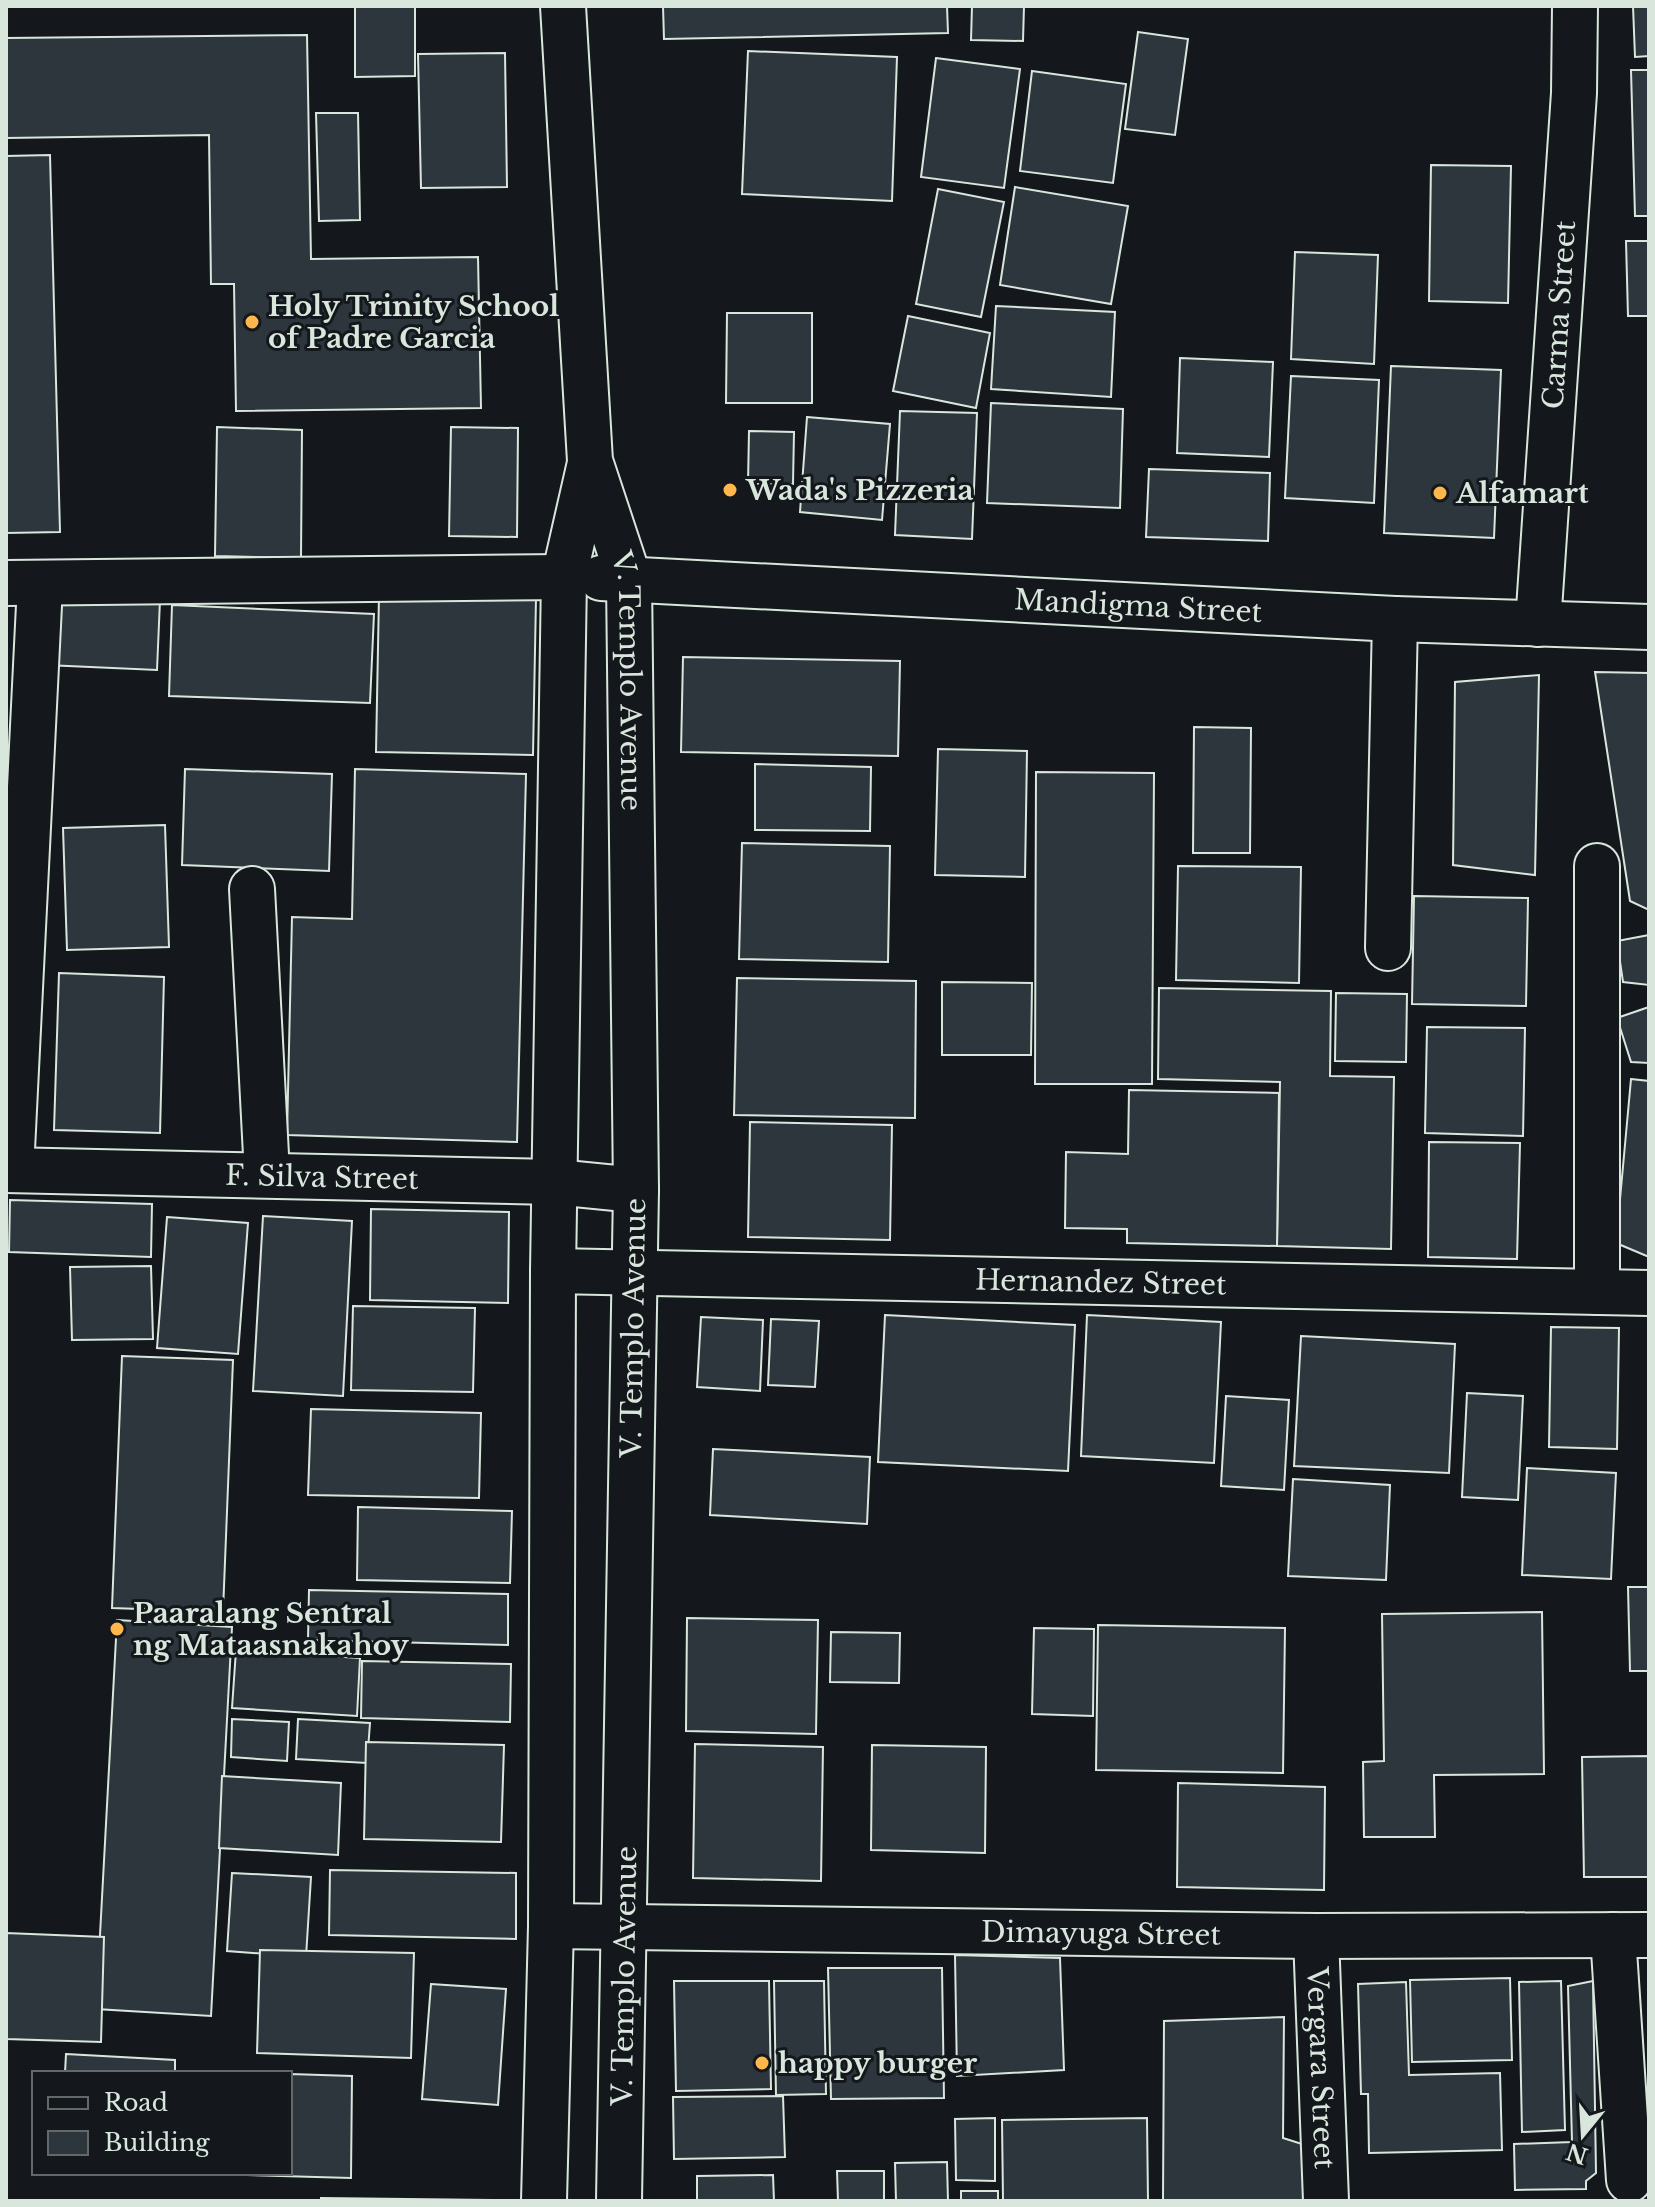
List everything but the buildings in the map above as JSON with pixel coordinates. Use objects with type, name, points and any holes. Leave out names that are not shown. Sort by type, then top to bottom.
[{"type":"street","name":"V. Templo Avenue","points":[[563,6],[590,461],[629,579],[636,1190],[619,2201]]},
{"type":"street","name":"Carma Street","points":[[1538,624],[1574,93],[1575,6]]},
{"type":"street","name":"V. Templo Avenue","points":[[544,2201],[551,1926],[553,1271],[564,577],[590,461]]},
{"type":"street","name":"Mandigma Street","points":[[23,584],[564,577],[1395,619],[1649,627]]},
{"type":"street","points":[[9,1170],[23,584]]},
{"type":"street","points":[[1388,948],[1395,619]]},
{"type":"street","points":[[1597,866],[1597,1292]]},
{"type":"street","points":[[252,889],[267,1174]]},
{"type":"street","name":"F. Silva Street","points":[[9,1170],[555,1182],[636,1190]]},
{"type":"street","name":"Hernandez Street","points":[[553,1271],[1649,1293]]},
{"type":"street","name":"Dimayuga Street","points":[[551,1926],[1316,1936],[1631,1935]]},
{"type":"street","points":[[1629,2180],[1631,1935]]},
{"type":"street","name":"Vergara Street","points":[[1316,1936],[1326,2201]]},
{"type":"place","name":"Holy Trinity School of Padre Garcia","points":[[252,322]]},
{"type":"place","name":"Wada's Pizzeria","points":[[730,490]]},
{"type":"place","name":"Alfamart","points":[[1440,493]]},
{"type":"place","name":"Paaralang Sentral ng Mataasnakahoy","points":[[117,1629]]},
{"type":"place","name":"happy burger","points":[[762,2063]]}]
